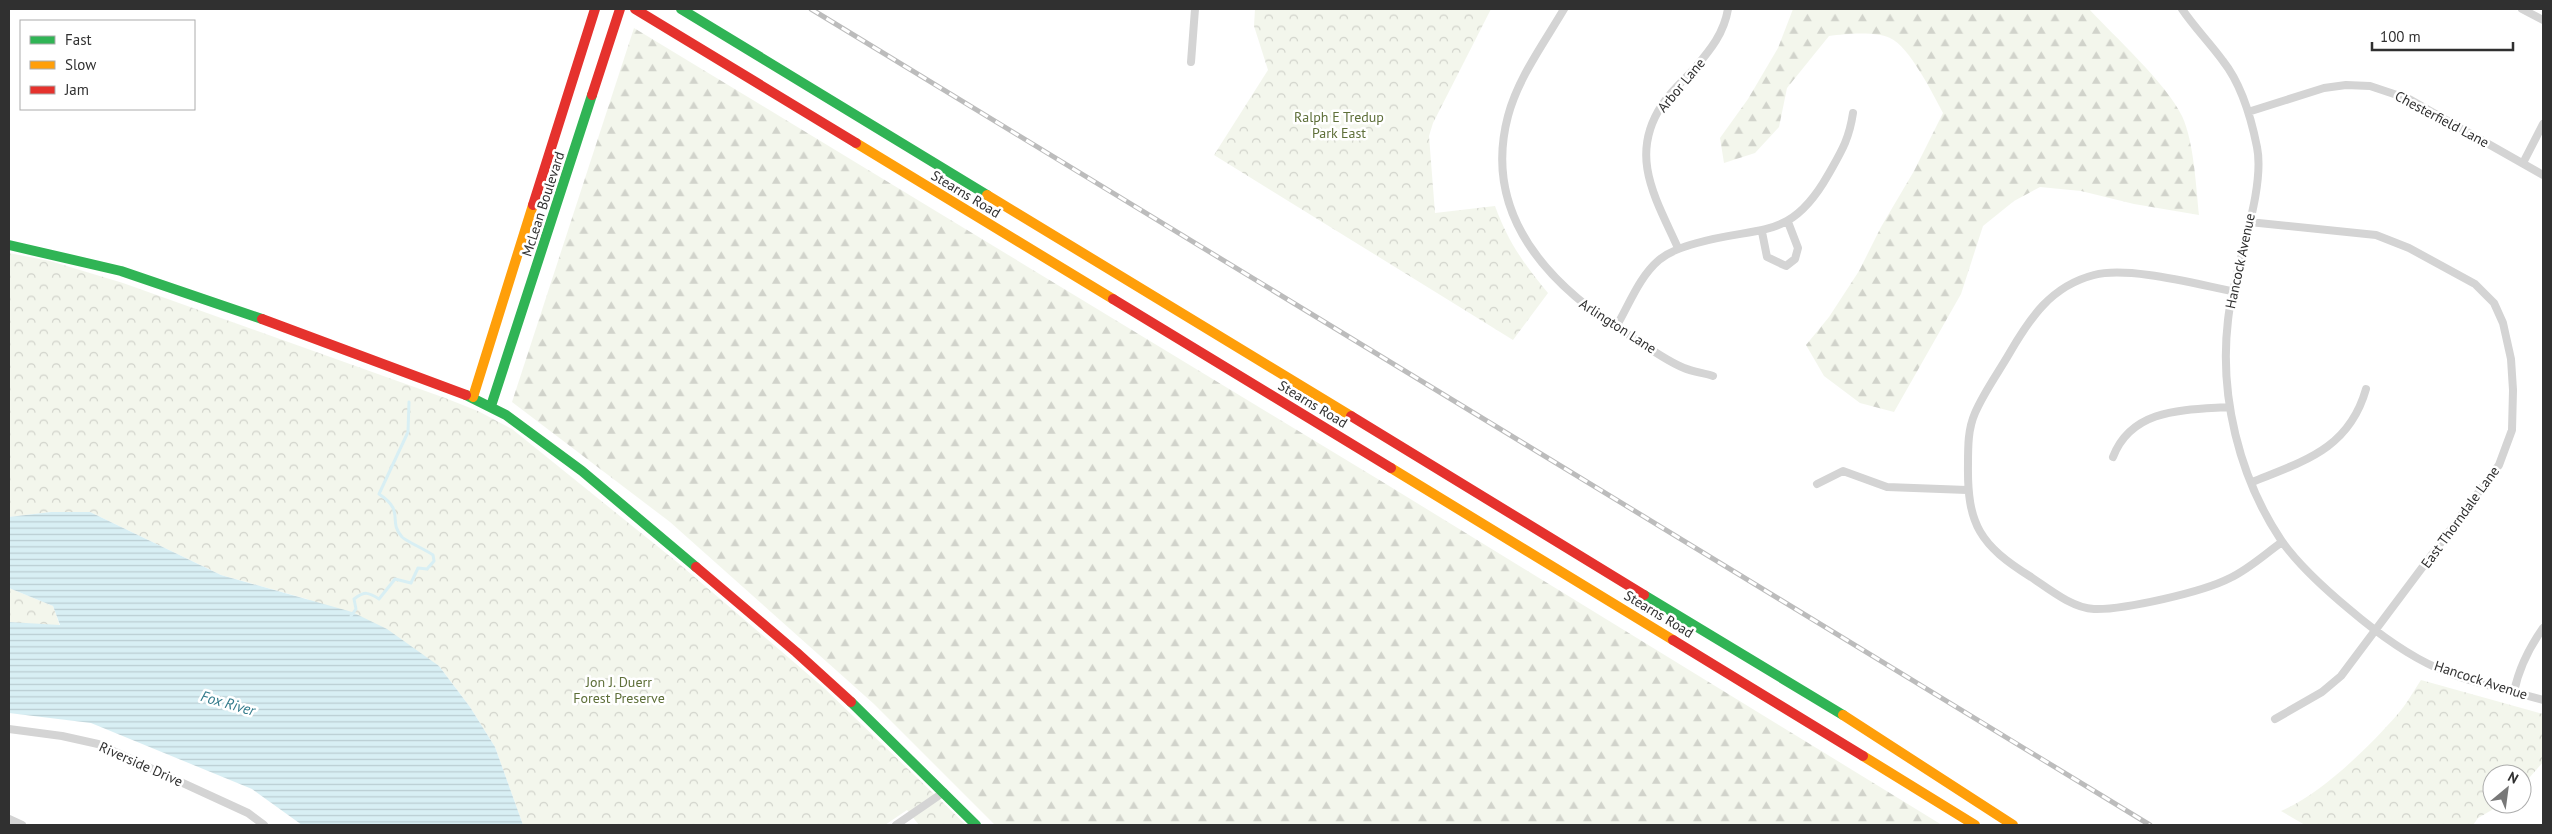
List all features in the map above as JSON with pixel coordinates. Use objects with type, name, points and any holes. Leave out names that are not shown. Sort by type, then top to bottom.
[{"type":"main road","name":"McLean Boulevard","points":[[473,397],[595,9]]},
{"type":"main road","name":"McLean Boulevard","points":[[491,406],[620,9]]},
{"type":"main road","name":"Stearns Road","points":[[635,9],[1413,481],[1975,825]]},
{"type":"main road","name":"Stearns Road","points":[[681,9],[1900,750],[2013,825]]},
{"type":"main road","points":[[9,246],[25,247],[130,274],[241,312],[473,397],[491,406],[582,471],[796,652],[944,792],[976,825]]},
{"type":"street","points":[[1191,62],[1195,9]]},
{"type":"street","name":"Arlington Lane","points":[[1564,9],[1517,91],[1508,117],[1504,142],[1503,173],[1511,207],[1523,236],[1542,265],[1590,310],[1683,368],[1713,376]]},
{"type":"street","name":"Arbor Lane","points":[[1678,248],[1652,190],[1645,165],[1646,140],[1662,104],[1714,46],[1726,23],[1728,9]]},
{"type":"street","points":[[2522,9],[2543,20]]},
{"type":"street","name":"Hancock Avenue","points":[[2186,10],[2224,62],[2238,85],[2248,112],[2258,150],[2258,178],[2232,291],[2225,350],[2229,407],[2238,448],[2252,482],[2282,542],[2329,592],[2375,632],[2438,668],[2485,685],[2543,700]]},
{"type":"street","name":"Chesterfield Lane","points":[[2248,112],[2324,88],[2346,85],[2370,86],[2409,99],[2543,175]]},
{"type":"street","points":[[1616,327],[1645,276],[1659,260],[1678,248],[1762,232],[1788,222],[1814,200],[1849,137],[1853,113]]},
{"type":"street","points":[[2523,163],[2543,124]]},
{"type":"street","points":[[1762,232],[1767,256],[1786,266],[1795,259],[1798,248],[1788,222]]},
{"type":"street","name":"East Thorndale Lane","points":[[2249,222],[2376,235],[2409,248],[2475,284],[2494,303],[2503,323],[2511,359],[2513,390],[2512,430],[2499,465],[2341,676],[2322,692],[2275,719]]},
{"type":"street","points":[[2232,291],[2120,272],[2095,274],[2079,280],[2052,296],[2042,305],[2020,335],[1976,413],[1968,446],[1968,504],[1979,532],[1989,546],[2006,561],[2076,604],[2092,609],[2116,608],[2213,586],[2252,565],[2282,542]]},
{"type":"street","points":[[2252,482],[2310,459],[2340,437],[2360,411],[2366,389]]},
{"type":"street","points":[[2113,457],[2119,441],[2133,427],[2160,414],[2229,407]]},
{"type":"street","points":[[1817,484],[1843,471],[1887,487],[1967,490]]},
{"type":"street","points":[[2514,692],[2519,670],[2531,644],[2543,628]]},
{"type":"street","name":"Riverside Drive","points":[[9,729],[62,736],[98,744],[248,813],[264,825]]},
{"type":"street","points":[[896,825],[944,792]]},
{"type":"street","points":[[9,819],[22,825]]},
{"type":"green space","name":"Ralph E Tredup Park East","points":[[1255,9],[1491,9],[1433,123],[1429,136],[1435,213],[1495,206],[1505,231],[1517,252],[1548,293],[1513,340],[1214,155],[1268,70],[1254,26]]},
{"type":"green space","points":[[1793,9],[2089,9],[2152,75],[2182,116],[2192,151],[2199,215],[2134,204],[2081,191],[2040,187],[2014,201],[1983,226],[1961,294],[1894,412],[1860,403],[1824,376],[1806,345],[1829,317],[1859,271],[1881,227],[1914,171],[1943,113],[1920,71],[1905,50],[1890,38],[1876,34],[1829,36],[1787,88],[1779,127],[1755,153],[1724,163],[1720,138],[1748,99],[1778,48]]},
{"type":"green space","points":[[634,28],[1381,481],[1942,825],[995,825],[874,704],[670,522],[512,402]]},
{"type":"green space","name":"Jon J. Duerr Forest Preserve","points":[[9,253],[50,261],[123,283],[445,398],[478,411],[512,429],[677,562],[824,688],[966,825],[919,825],[907,810],[885,825],[523,825],[495,747],[470,707],[439,666],[307,599],[221,575],[90,512],[51,512],[9,517]]},
{"type":"green space","points":[[9,588],[53,606],[60,626],[9,622]]},
{"type":"green space","points":[[2421,680],[2543,714],[2543,762],[2532,775],[2532,764],[2482,764],[2482,814],[2485,814],[2478,818],[2473,825],[2305,825],[2281,811],[2312,794],[2343,769],[2385,728],[2406,703]]},
{"type":"water","name":"Fox River","points":[[51,512],[90,512],[221,575],[352,612],[387,629],[439,666],[470,707],[495,747],[523,825],[302,825],[252,789],[91,723],[9,713],[9,622],[60,625],[53,606],[9,588],[9,517]]},
{"type":"waterway","points":[[351,616],[356,609],[354,599],[358,596],[366,593],[379,599],[395,579],[411,583],[418,568],[427,569],[434,561],[433,555],[402,537],[396,526],[392,506],[379,494],[408,432],[409,402]]},
{"type":"railway","points":[[811,9],[2150,825]]},
{"type":"traffic: fast","points":[[681,9],[987,195]]},
{"type":"traffic: fast","points":[[491,406],[592,95]]},
{"type":"traffic: fast","points":[[9,245],[121,271],[262,319]]},
{"type":"traffic: fast","points":[[466,395],[506,415],[582,471],[696,567]]},
{"type":"traffic: fast","points":[[1644,595],[1843,715]]},
{"type":"traffic: fast","points":[[851,702],[976,825]]},
{"type":"traffic: slow","points":[[856,143],[1113,299]]},
{"type":"traffic: slow","points":[[987,195],[1351,416]]},
{"type":"traffic: slow","points":[[473,397],[533,205]]},
{"type":"traffic: slow","points":[[1391,468],[1673,640]]},
{"type":"traffic: slow","points":[[1843,715],[2013,825]]},
{"type":"traffic: slow","points":[[1863,756],[1975,825]]},
{"type":"traffic: jam","points":[[533,205],[595,9]]},
{"type":"traffic: jam","points":[[592,95],[620,9]]},
{"type":"traffic: jam","points":[[635,9],[856,143]]},
{"type":"traffic: jam","points":[[1113,299],[1391,468]]},
{"type":"traffic: jam","points":[[262,319],[466,395]]},
{"type":"traffic: jam","points":[[1351,416],[1644,595]]},
{"type":"traffic: jam","points":[[696,567],[796,652],[851,702]]},
{"type":"traffic: jam","points":[[1673,640],[1863,756]]}]
